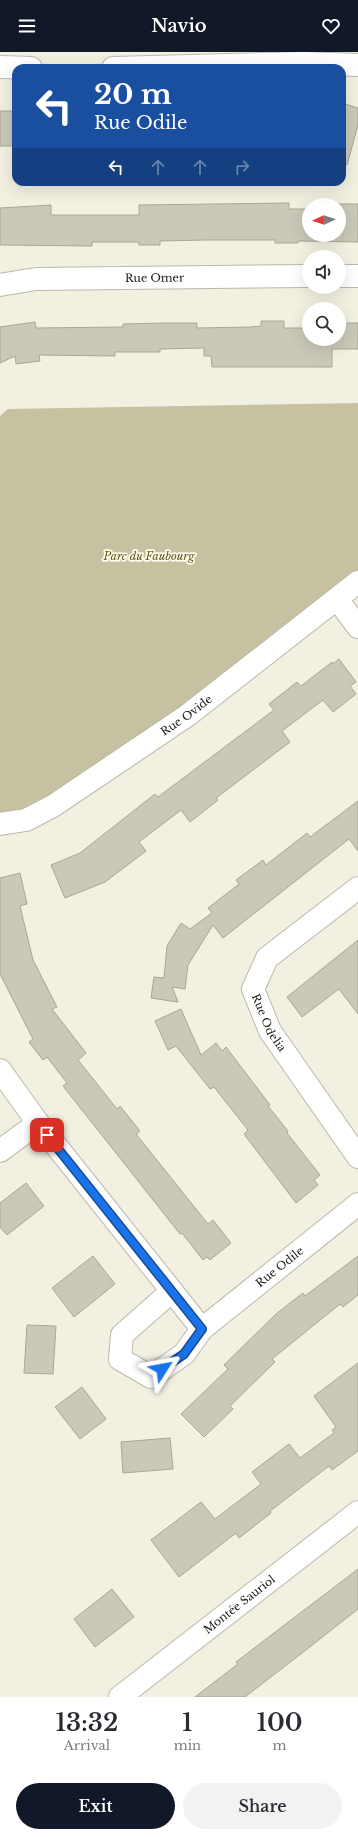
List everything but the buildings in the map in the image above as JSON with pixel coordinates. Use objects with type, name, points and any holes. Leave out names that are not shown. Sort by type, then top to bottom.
[{"type":"street","points":[[266,64],[331,64]]},
{"type":"street","points":[[346,65],[358,65]]},
{"type":"street","points":[[0,67],[12,67]]},
{"type":"street","name":"Rue Omer","points":[[0,285],[36,279],[302,276]]},
{"type":"street","points":[[346,276],[358,276]]},
{"type":"street","name":"Rue Ovide","points":[[0,824],[26,820],[53,806],[188,715],[358,582]]},
{"type":"street","points":[[337,599],[358,627]]},
{"type":"street","name":"Rue Odelia","points":[[358,888],[267,958],[253,989],[270,1031],[358,1157]]},
{"type":"street","points":[[0,1070],[38,1123],[202,1329]]},
{"type":"street","points":[[0,1151],[38,1123]]},
{"type":"street","name":"Rue Odile","points":[[172,1291],[122,1335],[120,1359],[151,1377],[184,1354],[202,1329],[358,1204]]},
{"type":"street","name":"Montée Sauriol","points":[[120,1697],[358,1512]]},
{"type":"green space","name":"Parc du Faubourg","points":[[358,403],[358,582],[188,715],[0,824],[0,416],[8,409]]},
{"type":"route","points":[[47,1135],[202,1329],[184,1354],[162,1369]]}]
